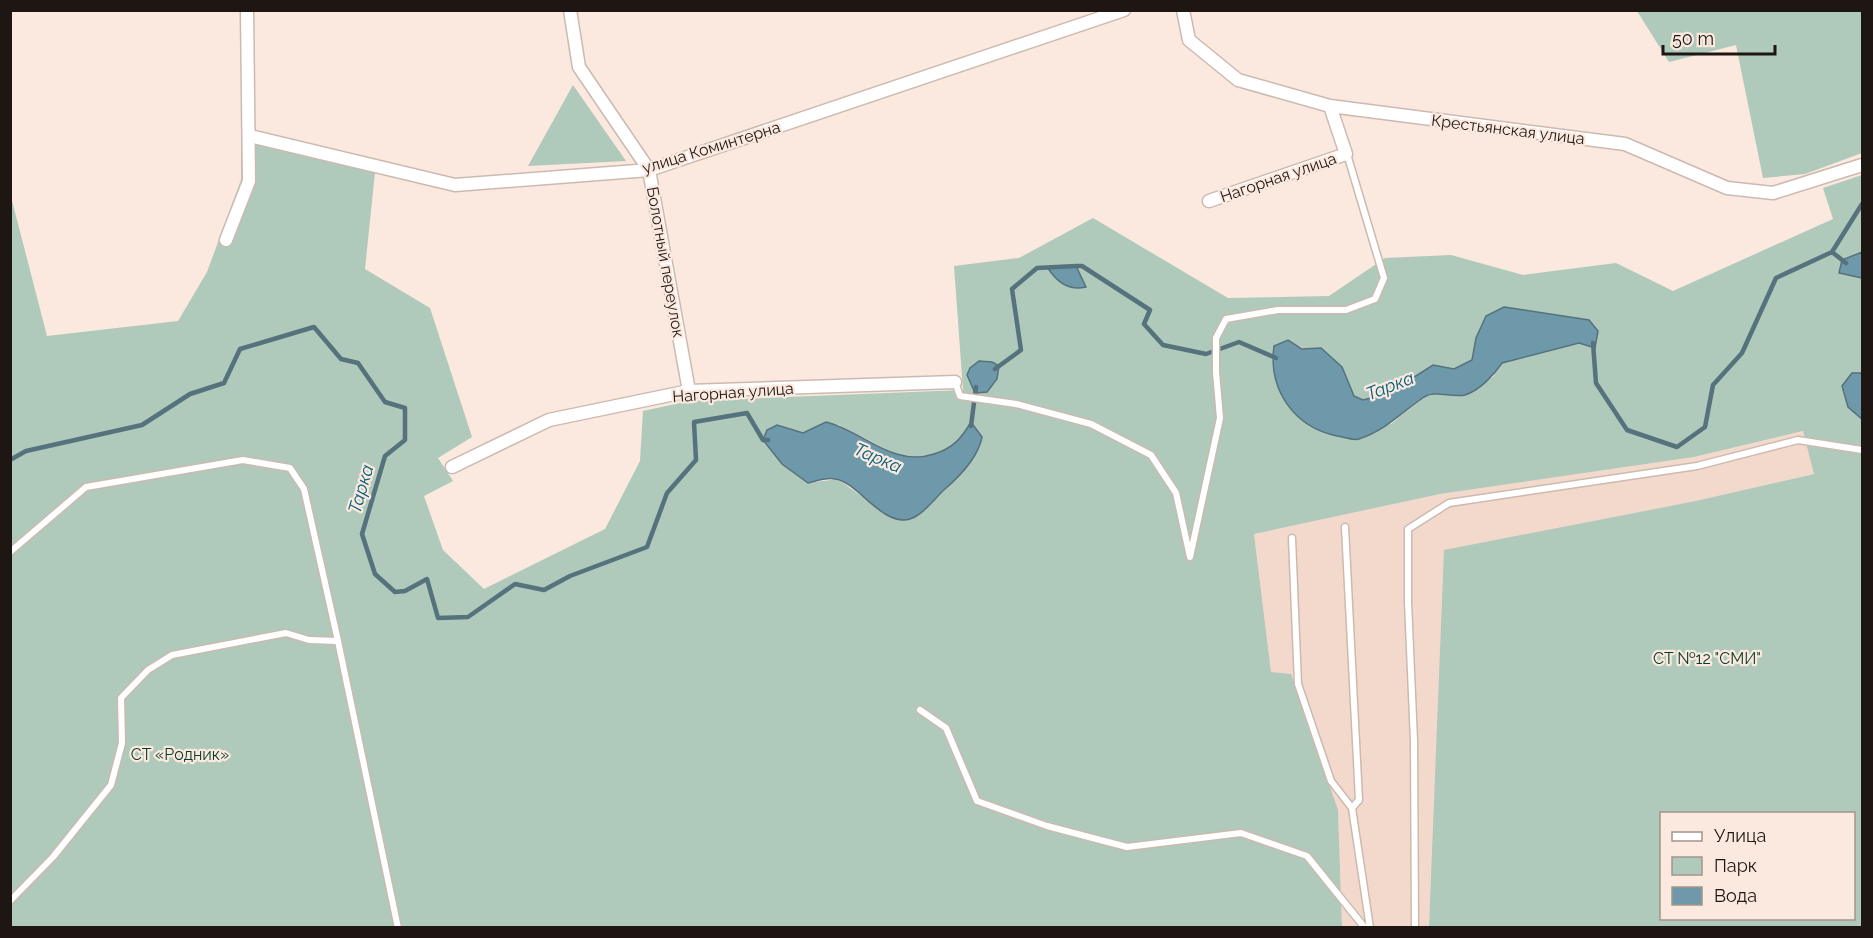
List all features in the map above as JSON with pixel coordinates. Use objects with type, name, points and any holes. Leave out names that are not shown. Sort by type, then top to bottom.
[{"type":"street","points":[[226,240],[249,181],[247,10]]},
{"type":"street","name":"Болотный переулок","points":[[570,10],[579,67],[649,170],[689,391]]},
{"type":"street","name":"улица Коминтерна","points":[[250,135],[454,185],[649,170],[1106,13],[1124,10]]},
{"type":"street","name":"Крестьянская улица","points":[[1183,10],[1189,40],[1238,80],[1330,106],[1625,144],[1727,188],[1761,192],[1773,193],[1863,165]]},
{"type":"street","points":[[1330,106],[1347,154]]},
{"type":"street","name":"Нагорная улица","points":[[1209,201],[1347,154]]},
{"type":"street","name":"Нагорная улица","points":[[452,467],[549,420],[689,391],[955,382]]},
{"type":"lane","points":[[955,382],[960,396],[1016,404],[1091,424],[1151,455],[1176,493],[1190,556],[1220,418],[1216,338],[1226,319],[1278,310],[1346,310],[1375,299],[1384,278],[1347,154]]},
{"type":"lane","points":[[1414,927],[1414,741],[1408,602],[1408,529],[1449,503],[1697,466],[1798,440],[1863,450]]},
{"type":"lane","points":[[11,552],[86,487],[243,460],[290,468],[304,489],[398,927]]},
{"type":"lane","points":[[1345,527],[1359,800],[1352,808]]},
{"type":"lane","points":[[1292,538],[1298,684],[1331,781],[1352,808],[1370,927]]},
{"type":"lane","points":[[10,901],[53,857],[111,785],[122,742],[121,698],[148,670],[172,655],[286,633],[309,640],[338,641]]},
{"type":"lane","points":[[920,710],[946,728],[977,801],[1047,826],[1127,847],[1241,833],[1307,856],[1365,927]]},
{"type":"shaded area","points":[[1804,431],[1814,474],[1691,502],[1437,788],[1429,927],[1342,927],[1338,810],[1271,672],[1254,534],[1440,494],[1694,457]]},
{"type":"green space","points":[[1637,11],[1862,11],[1862,153],[1805,174],[1763,178],[1736,45],[1669,62]]},
{"type":"green space","points":[[573,85],[626,161],[528,166]]},
{"type":"green space","points":[[241,138],[375,172],[365,269],[430,308],[472,437],[438,458],[453,481],[424,496],[443,550],[484,589],[605,529],[640,461],[643,411],[689,401],[963,390],[954,266],[1019,258],[1093,218],[1228,298],[1329,296],[1385,258],[1451,255],[1523,275],[1616,263],[1673,291],[1833,219],[1823,188],[1862,175],[1862,252],[1842,260],[1840,273],[1862,278],[1862,373],[1852,373],[1848,407],[1862,419],[1862,927],[1429,927],[1444,550],[1691,502],[1814,474],[1803,431],[1694,457],[1440,494],[1254,534],[1271,672],[1291,674],[1338,810],[1342,927],[11,927],[10,193],[47,336],[178,321],[207,272],[241,180]],"holes":[[[1504,307],[1589,320],[1579,343],[1502,363],[1493,377],[1443,394],[1425,396],[1391,424],[1272,359],[1288,340],[1342,368],[1354,396],[1363,401],[1389,393],[1433,365],[1454,369],[1472,360],[1476,338]],[[777,425],[803,433],[839,425],[903,458],[925,458],[959,442],[960,475],[923,511],[876,507],[838,479],[808,483],[782,464],[775,454]]]},
{"type":"water","points":[[1862,252],[1862,278],[1839,273],[1842,260]]},
{"type":"water","points":[[1076,266],[1086,287],[1074,288],[1064,284],[1047,267]]},
{"type":"water","points":[[1504,307],[1589,320],[1598,331],[1595,348],[1579,343],[1502,363],[1486,382],[1471,393],[1460,396],[1428,395],[1386,426],[1357,439],[1337,436],[1308,424],[1287,404],[1275,377],[1274,346],[1288,340],[1302,349],[1321,348],[1342,367],[1354,396],[1363,400],[1389,393],[1433,365],[1454,369],[1472,360],[1476,338],[1486,316]]},
{"type":"water","points":[[979,361],[992,362],[999,366],[997,379],[987,392],[975,393],[967,375],[970,368]]},
{"type":"water","points":[[1852,373],[1862,373],[1862,419],[1848,407],[1842,386]]},
{"type":"water","points":[[826,422],[878,447],[905,456],[919,457],[946,449],[960,438],[971,422],[982,437],[977,452],[957,478],[920,514],[910,519],[900,520],[880,510],[843,482],[828,478],[808,483],[782,464],[763,440],[767,430],[777,425],[803,433]]},
{"type":"waterway","points":[[1832,252],[1862,204]]},
{"type":"waterway","name":"Тарка","points":[[1593,343],[1596,383],[1627,430],[1677,447],[1705,427],[1713,385],[1742,353],[1776,278],[1832,252],[1846,263]]},
{"type":"waterway","name":"Тарка","points":[[995,369],[1021,350],[1012,289],[1037,268],[1076,266],[1082,266],[1150,310],[1144,324],[1163,345],[1206,354],[1239,342],[1276,358]]},
{"type":"waterway","name":"Тарка","points":[[10,460],[26,451],[142,425],[190,394],[224,383],[240,349],[314,327],[341,359],[358,363],[385,402],[405,408],[405,440],[385,456],[362,534],[375,574],[395,592],[405,591],[427,579],[438,618],[468,617],[515,584],[544,590],[570,576],[647,547],[667,493],[696,460],[694,422],[747,413],[763,440],[768,440]]},
{"type":"waterway","name":"Тарка","points":[[971,426],[976,387]]},
{"type":"park label","name":"СТ №12 \"СМИ\"","points":[[1707,658]]},
{"type":"park label","name":"СТ «Родник»","points":[[180,754]]}]
